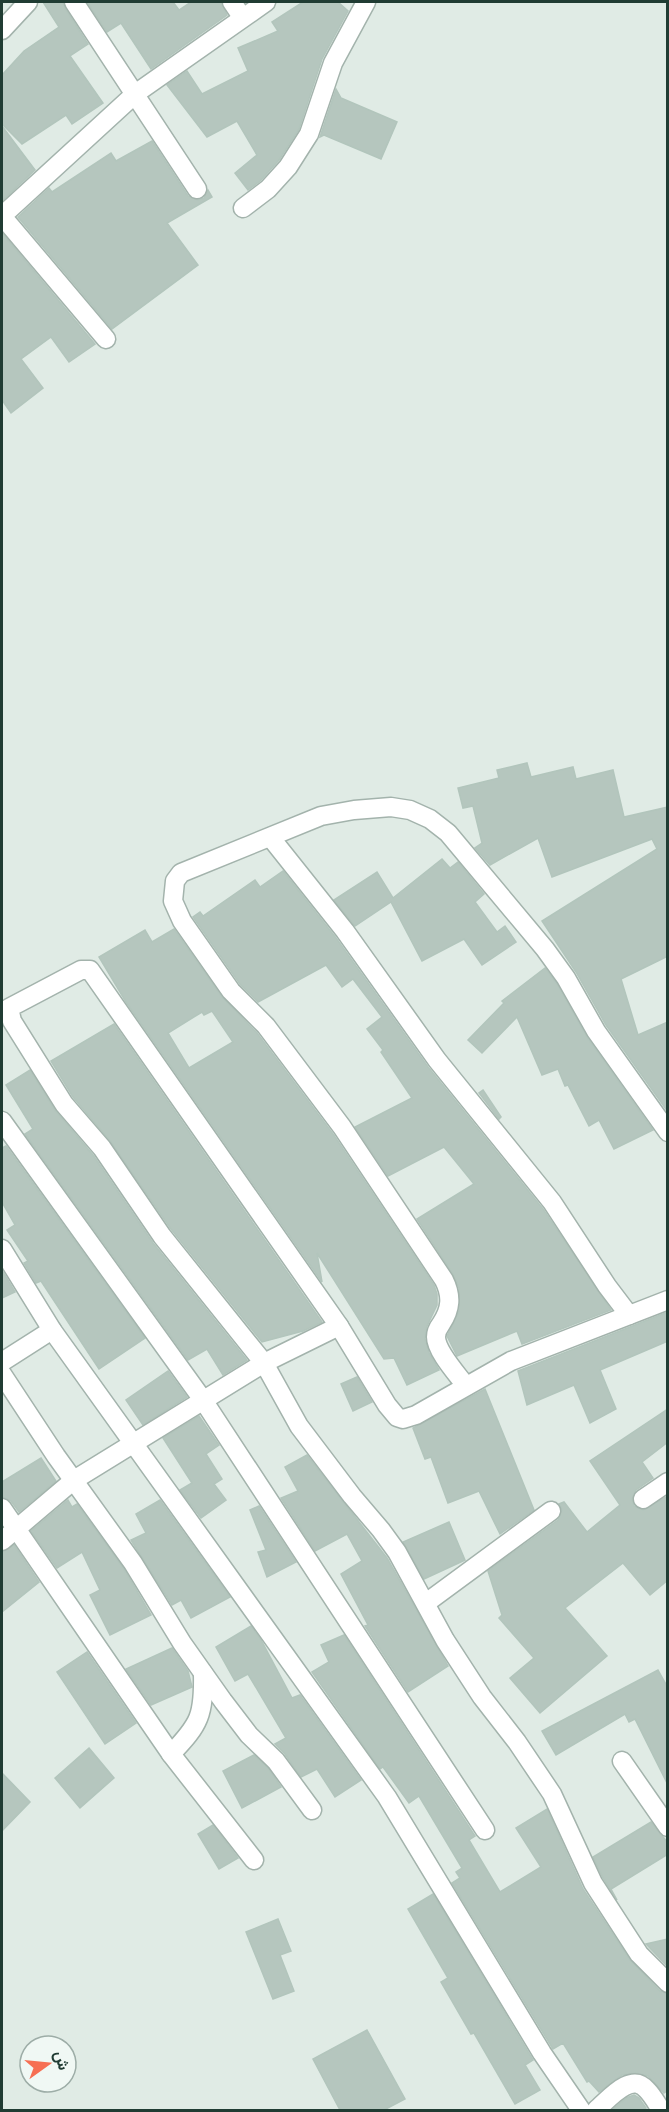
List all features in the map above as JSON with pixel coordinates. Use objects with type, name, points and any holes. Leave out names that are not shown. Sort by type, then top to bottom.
[{"type":"street","points":[[2,30],[28,2]]},
{"type":"street","points":[[74,2],[196,189]]},
{"type":"street","points":[[232,2],[242,17]]},
{"type":"street","points":[[106,339],[2,216],[135,94],[266,2]]},
{"type":"street","points":[[243,208],[268,189],[288,167],[309,134],[333,63],[366,2]]},
{"type":"street","points":[[466,1386],[441,1351],[436,1338],[437,1330],[448,1313],[450,1305],[448,1289],[440,1274],[342,1127],[266,1026],[231,991],[182,921],[173,901],[175,881],[181,873],[321,816],[391,807],[410,810],[430,819],[448,833],[545,950],[566,978],[596,1031],[668,1131]]},
{"type":"street","points":[[271,838],[345,931],[437,1060],[552,1203],[629,1315]]},
{"type":"street","points":[[668,1300],[511,1361],[416,1415],[404,1419],[397,1417],[387,1405],[339,1326],[90,970],[81,970],[9,1008],[12,1021],[64,1104],[102,1148],[162,1236],[264,1363],[298,1426],[381,1530],[402,1561],[445,1640],[482,1697],[517,1742],[552,1794],[593,1883],[639,1954],[668,1983]]},
{"type":"street","points":[[2,1121],[203,1400],[485,1830]]},
{"type":"street","points":[[2,1249],[52,1329],[387,1797],[542,2053],[581,2110]]},
{"type":"street","points":[[2,1541],[74,1480],[264,1363],[339,1326]]},
{"type":"street","points":[[2,1362],[52,1329]]},
{"type":"street","points":[[2,1374],[133,1563],[203,1673],[249,1735],[276,1761],[312,1810]]},
{"type":"street","points":[[643,1499],[668,1482]]},
{"type":"street","points":[[2,1508],[171,1754],[254,1860]]},
{"type":"street","points":[[426,1603],[551,1511]]},
{"type":"street","points":[[171,1754],[191,1733],[198,1721],[204,1697],[203,1673]]},
{"type":"street","points":[[622,1761],[668,1827]]},
{"type":"street","points":[[596,2110],[627,2084],[638,2083],[647,2089],[661,2110]]},
{"type":"building","points":[[43,2],[63,2],[88,44],[70,56],[103,103],[72,124],[66,115],[22,144],[2,124],[2,75],[24,51],[59,27]]},
{"type":"building","points":[[87,2],[173,2],[179,10],[191,2],[221,2],[227,15],[151,69],[121,23],[107,32]]},
{"type":"building","points":[[303,2],[338,2],[348,11],[322,59],[299,129],[279,160],[260,181],[248,190],[235,173],[257,155],[237,121],[207,137],[167,85],[187,71],[202,94],[248,71],[238,48],[278,31],[272,22]]},
{"type":"building","points":[[336,89],[341,98],[397,122],[381,159],[324,135],[320,137]]},
{"type":"building","points":[[2,126],[35,170],[2,201]]},
{"type":"building","points":[[152,141],[188,196],[198,200],[204,198],[208,190],[212,197],[167,223],[198,265],[112,329],[18,217],[49,188],[52,192],[111,153],[116,161]]},
{"type":"building","points":[[2,233],[95,344],[69,362],[51,337],[21,359],[43,388],[11,413],[2,400]]},
{"type":"building","points":[[527,763],[531,777],[573,767],[576,779],[613,770],[624,817],[668,807],[668,956],[621,979],[638,1035],[668,1022],[668,1112],[606,1025],[576,972],[542,921],[657,849],[652,839],[552,877],[538,838],[490,865],[475,848],[482,843],[473,806],[463,808],[458,788],[499,778],[497,770]]},
{"type":"building","points":[[442,859],[450,868],[458,862],[484,894],[475,902],[497,932],[505,926],[516,942],[482,965],[464,939],[422,961],[391,902],[355,926],[334,900],[377,872],[393,898]]},
{"type":"building","points":[[283,871],[336,938],[428,1067],[543,1209],[611,1310],[522,1344],[517,1331],[457,1356],[447,1336],[459,1311],[459,1288],[453,1274],[417,1219],[474,1184],[444,1147],[388,1176],[355,1127],[412,1098],[381,1052],[383,1050],[367,1029],[382,1017],[353,979],[342,987],[326,965],[258,1002],[240,984],[193,917],[200,912],[203,916],[255,880],[260,887]]},
{"type":"building","points":[[174,929],[222,997],[257,1033],[333,1134],[434,1285],[437,1305],[427,1326],[425,1339],[429,1353],[439,1370],[407,1385],[394,1358],[384,1359],[317,1253],[322,1282],[126,1002],[99,957],[145,930],[152,942]],"holes":[[[212,1011],[233,1042],[189,1068],[168,1033],[202,1012],[204,1015]]]},
{"type":"building","points":[[545,968],[557,984],[587,1037],[653,1130],[614,1149],[599,1120],[589,1126],[568,1085],[565,1086],[558,1069],[542,1075],[517,1017],[482,1053],[468,1040],[504,1003],[502,1001]]},
{"type":"building","points":[[114,1024],[322,1322],[303,1331],[262,1342],[171,1229],[111,1142],[73,1097],[51,1061]]},
{"type":"building","points":[[30,1070],[55,1110],[93,1155],[153,1243],[247,1360],[223,1375],[207,1349],[188,1360],[25,1134],[33,1129],[6,1085]]},
{"type":"building","points":[[483,1090],[501,1117],[499,1119],[479,1093]]},
{"type":"building","points":[[6,1146],[145,1338],[99,1369],[41,1281],[36,1283],[24,1263],[28,1261],[7,1230],[15,1225],[2,1202],[2,1148]]},
{"type":"building","points":[[2,1273],[15,1292],[2,1298]]},
{"type":"building","points":[[668,1312],[668,1341],[600,1370],[616,1409],[590,1423],[574,1385],[527,1405],[518,1371]]},
{"type":"building","points":[[168,1371],[187,1397],[143,1425],[126,1400]]},
{"type":"building","points":[[357,1377],[372,1402],[353,1411],[341,1384]]},
{"type":"building","points":[[485,1389],[534,1510],[500,1534],[479,1491],[448,1503],[431,1457],[425,1459],[413,1428]]},
{"type":"building","points":[[668,1409],[668,1442],[642,1462],[653,1478],[636,1490],[632,1499],[634,1506],[643,1510],[668,1498],[668,1580],[650,1595],[623,1563],[565,1608],[607,1656],[540,1713],[510,1678],[534,1658],[499,1618],[502,1615],[488,1571],[558,1520],[562,1510],[559,1504],[564,1502],[587,1532],[620,1505],[590,1461]]},
{"type":"building","points":[[199,1416],[219,1445],[206,1454],[222,1479],[214,1484],[226,1500],[201,1518],[180,1490],[192,1483],[163,1438]]},
{"type":"building","points":[[307,1455],[387,1558],[448,1666],[408,1692],[365,1626],[368,1625],[341,1574],[362,1561],[347,1534],[315,1551],[281,1498],[298,1491],[285,1467]]},
{"type":"building","points":[[41,1458],[56,1481],[19,1512],[11,1501],[2,1497],[2,1482]]},
{"type":"building","points":[[68,1500],[72,1507],[77,1504],[124,1569],[151,1615],[110,1635],[90,1595],[100,1590],[82,1552],[57,1568],[31,1531]]},
{"type":"building","points":[[160,1500],[230,1597],[191,1618],[181,1600],[172,1605],[131,1540],[146,1533],[136,1514]]},
{"type":"building","points":[[259,1506],[296,1562],[267,1577],[258,1552],[266,1550],[250,1510]]},
{"type":"building","points":[[449,1522],[465,1560],[424,1579],[403,1542]]},
{"type":"building","points":[[14,1545],[39,1582],[2,1612],[2,1552]]},
{"type":"building","points":[[251,1626],[292,1698],[300,1695],[361,1780],[335,1797],[317,1769],[301,1777],[275,1744],[286,1738],[248,1674],[235,1681],[216,1647]]},
{"type":"building","points":[[344,1635],[475,1836],[469,1840],[500,1892],[541,1867],[516,1828],[547,1809],[583,1889],[630,1960],[660,1991],[668,1994],[668,2090],[664,2093],[648,2076],[636,2073],[622,2075],[599,2092],[589,2081],[587,2082],[563,2043],[553,2049],[452,1883],[460,1878],[456,1872],[462,1868],[419,1796],[409,1803],[383,1767],[380,1769],[312,1672],[329,1662],[321,1645]]},
{"type":"building","points":[[172,1648],[188,1671],[192,1687],[151,1705],[126,1669]]},
{"type":"building","points":[[87,1652],[136,1723],[105,1744],[57,1672]]},
{"type":"building","points":[[658,1670],[668,1688],[668,1785],[635,1719],[629,1722],[625,1714],[556,1755],[542,1731]]},
{"type":"building","points":[[89,1748],[114,1778],[80,1808],[55,1778]]},
{"type":"building","points":[[254,1755],[268,1768],[281,1787],[242,1808],[223,1771]]},
{"type":"building","points":[[2,1773],[30,1802],[2,1831]]},
{"type":"building","points":[[651,1822],[668,1843],[668,1854],[611,1889],[617,1900],[593,1857]]},
{"type":"building","points":[[213,1825],[238,1858],[219,1869],[198,1834]]},
{"type":"building","points":[[433,1894],[533,2060],[525,2065],[540,2090],[515,2104],[441,1982],[448,1978],[408,1909]]},
{"type":"building","points":[[278,1919],[291,1951],[280,1955],[294,1991],[273,1999],[246,1932]]},
{"type":"building","points":[[668,1939],[668,1967],[646,1944]]},
{"type":"building","points":[[367,2030],[405,2099],[384,2110],[340,2110],[313,2059]]},
{"type":"building","points":[[634,2095],[646,2108],[643,2110],[613,2109],[626,2098]]}]
